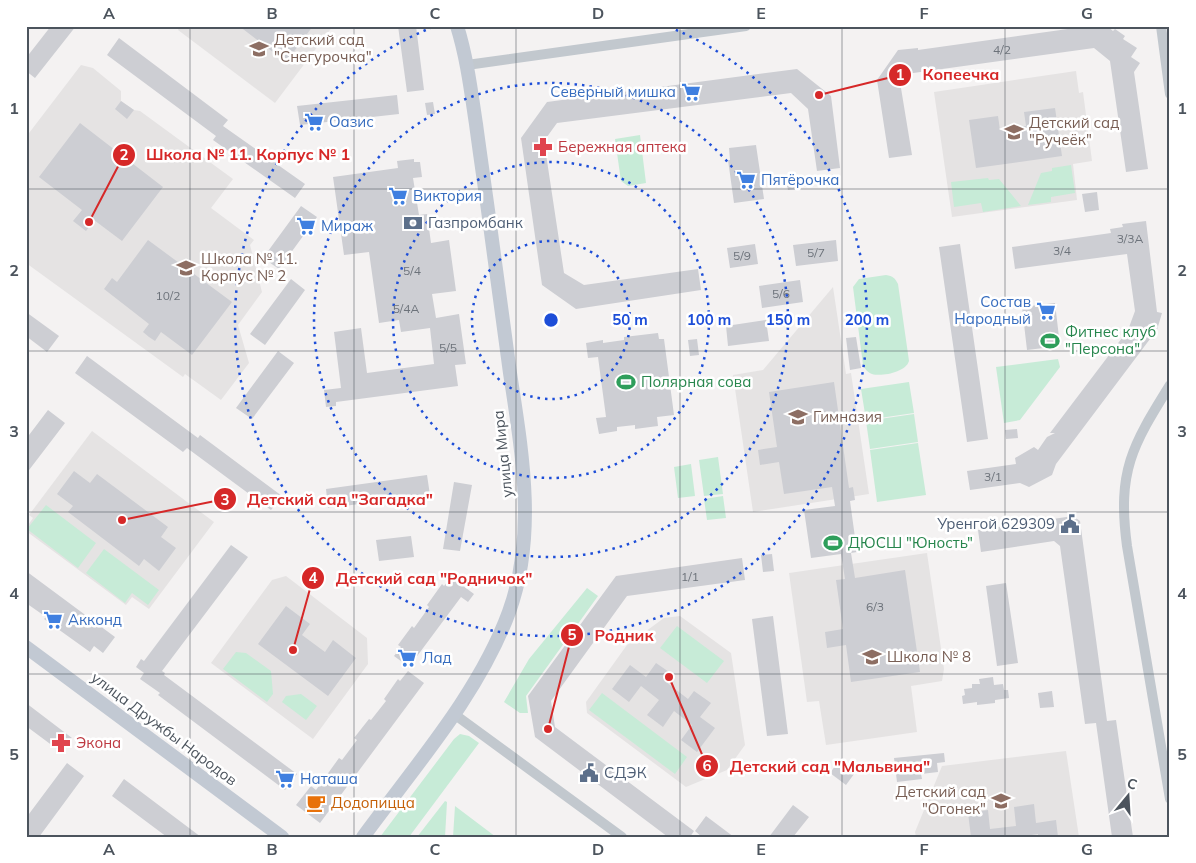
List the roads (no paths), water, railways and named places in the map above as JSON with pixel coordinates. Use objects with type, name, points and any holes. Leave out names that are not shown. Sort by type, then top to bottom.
[{"type":"street","name":"улица Мира","points":[[363,837],[454,714],[489,658],[509,612],[521,567],[525,522],[523,472],[518,426],[467,65],[457,26]]},
{"type":"street","points":[[467,65],[746,26]]},
{"type":"street","points":[[1161,26],[1170,94]]},
{"type":"street","points":[[1170,385],[1145,425],[1133,450],[1126,475],[1123,508],[1127,546],[1170,798]]},
{"type":"street","name":"улица Дружбы Народов","points":[[26,647],[282,837]]},
{"type":"street","points":[[454,714],[622,837]]},
{"type":"place","name":"Детский сад \"Снегурочка\"","points":[[259,49]]},
{"type":"place","name":"Северный мишка","points":[[691,92]]},
{"type":"place","name":"Копеечка","points":[[819,95]]},
{"type":"place","name":"Оазис","points":[[314,122]]},
{"type":"place","name":"Детский сад \"Ручеёк\"","points":[[1014,132]]},
{"type":"place","name":"Бережная аптека","points":[[543,147]]},
{"type":"place","name":"Пятёрочка","points":[[746,180]]},
{"type":"place","name":"Виктория","points":[[398,196]]},
{"type":"place","name":"Школа № 11. Корпус № 1","points":[[89,222]]},
{"type":"place","name":"Газпромбанк","points":[[413,223]]},
{"type":"place","name":"Мираж","points":[[306,226]]},
{"type":"place","name":"Школа № 11. Корпус № 2","points":[[186,268]]},
{"type":"place","name":"Состав Народный","points":[[1046,311]]},
{"type":"place","name":"Фитнес клуб \"Персона\"","points":[[1050,341]]},
{"type":"place","name":"Полярная сова","points":[[626,382]]},
{"type":"place","name":"Гимназия","points":[[798,417]]},
{"type":"place","name":"Детский сад \"Загадка\"","points":[[122,520]]},
{"type":"place","name":"Уренгой 629309","points":[[1070,524]]},
{"type":"place","name":"ДЮСШ \"Юность\"","points":[[833,543]]},
{"type":"place","name":"Акконд","points":[[53,620]]},
{"type":"place","name":"Детский сад \"Родничок\"","points":[[293,650]]},
{"type":"place","name":"Школа № 8","points":[[872,657]]},
{"type":"place","name":"Лад","points":[[407,658]]},
{"type":"place","name":"Детский сад \"Мальвина\"","points":[[669,677]]},
{"type":"place","name":"Родник","points":[[548,729]]},
{"type":"place","name":"Экона","points":[[61,743]]},
{"type":"place","name":"СДЭК","points":[[589,773]]},
{"type":"place","name":"Наташа","points":[[285,779]]},
{"type":"place","name":"Детский сад \"Огонек\"","points":[[1001,801]]},
{"type":"place","name":"Додопицца","points":[[316,803]]}]
